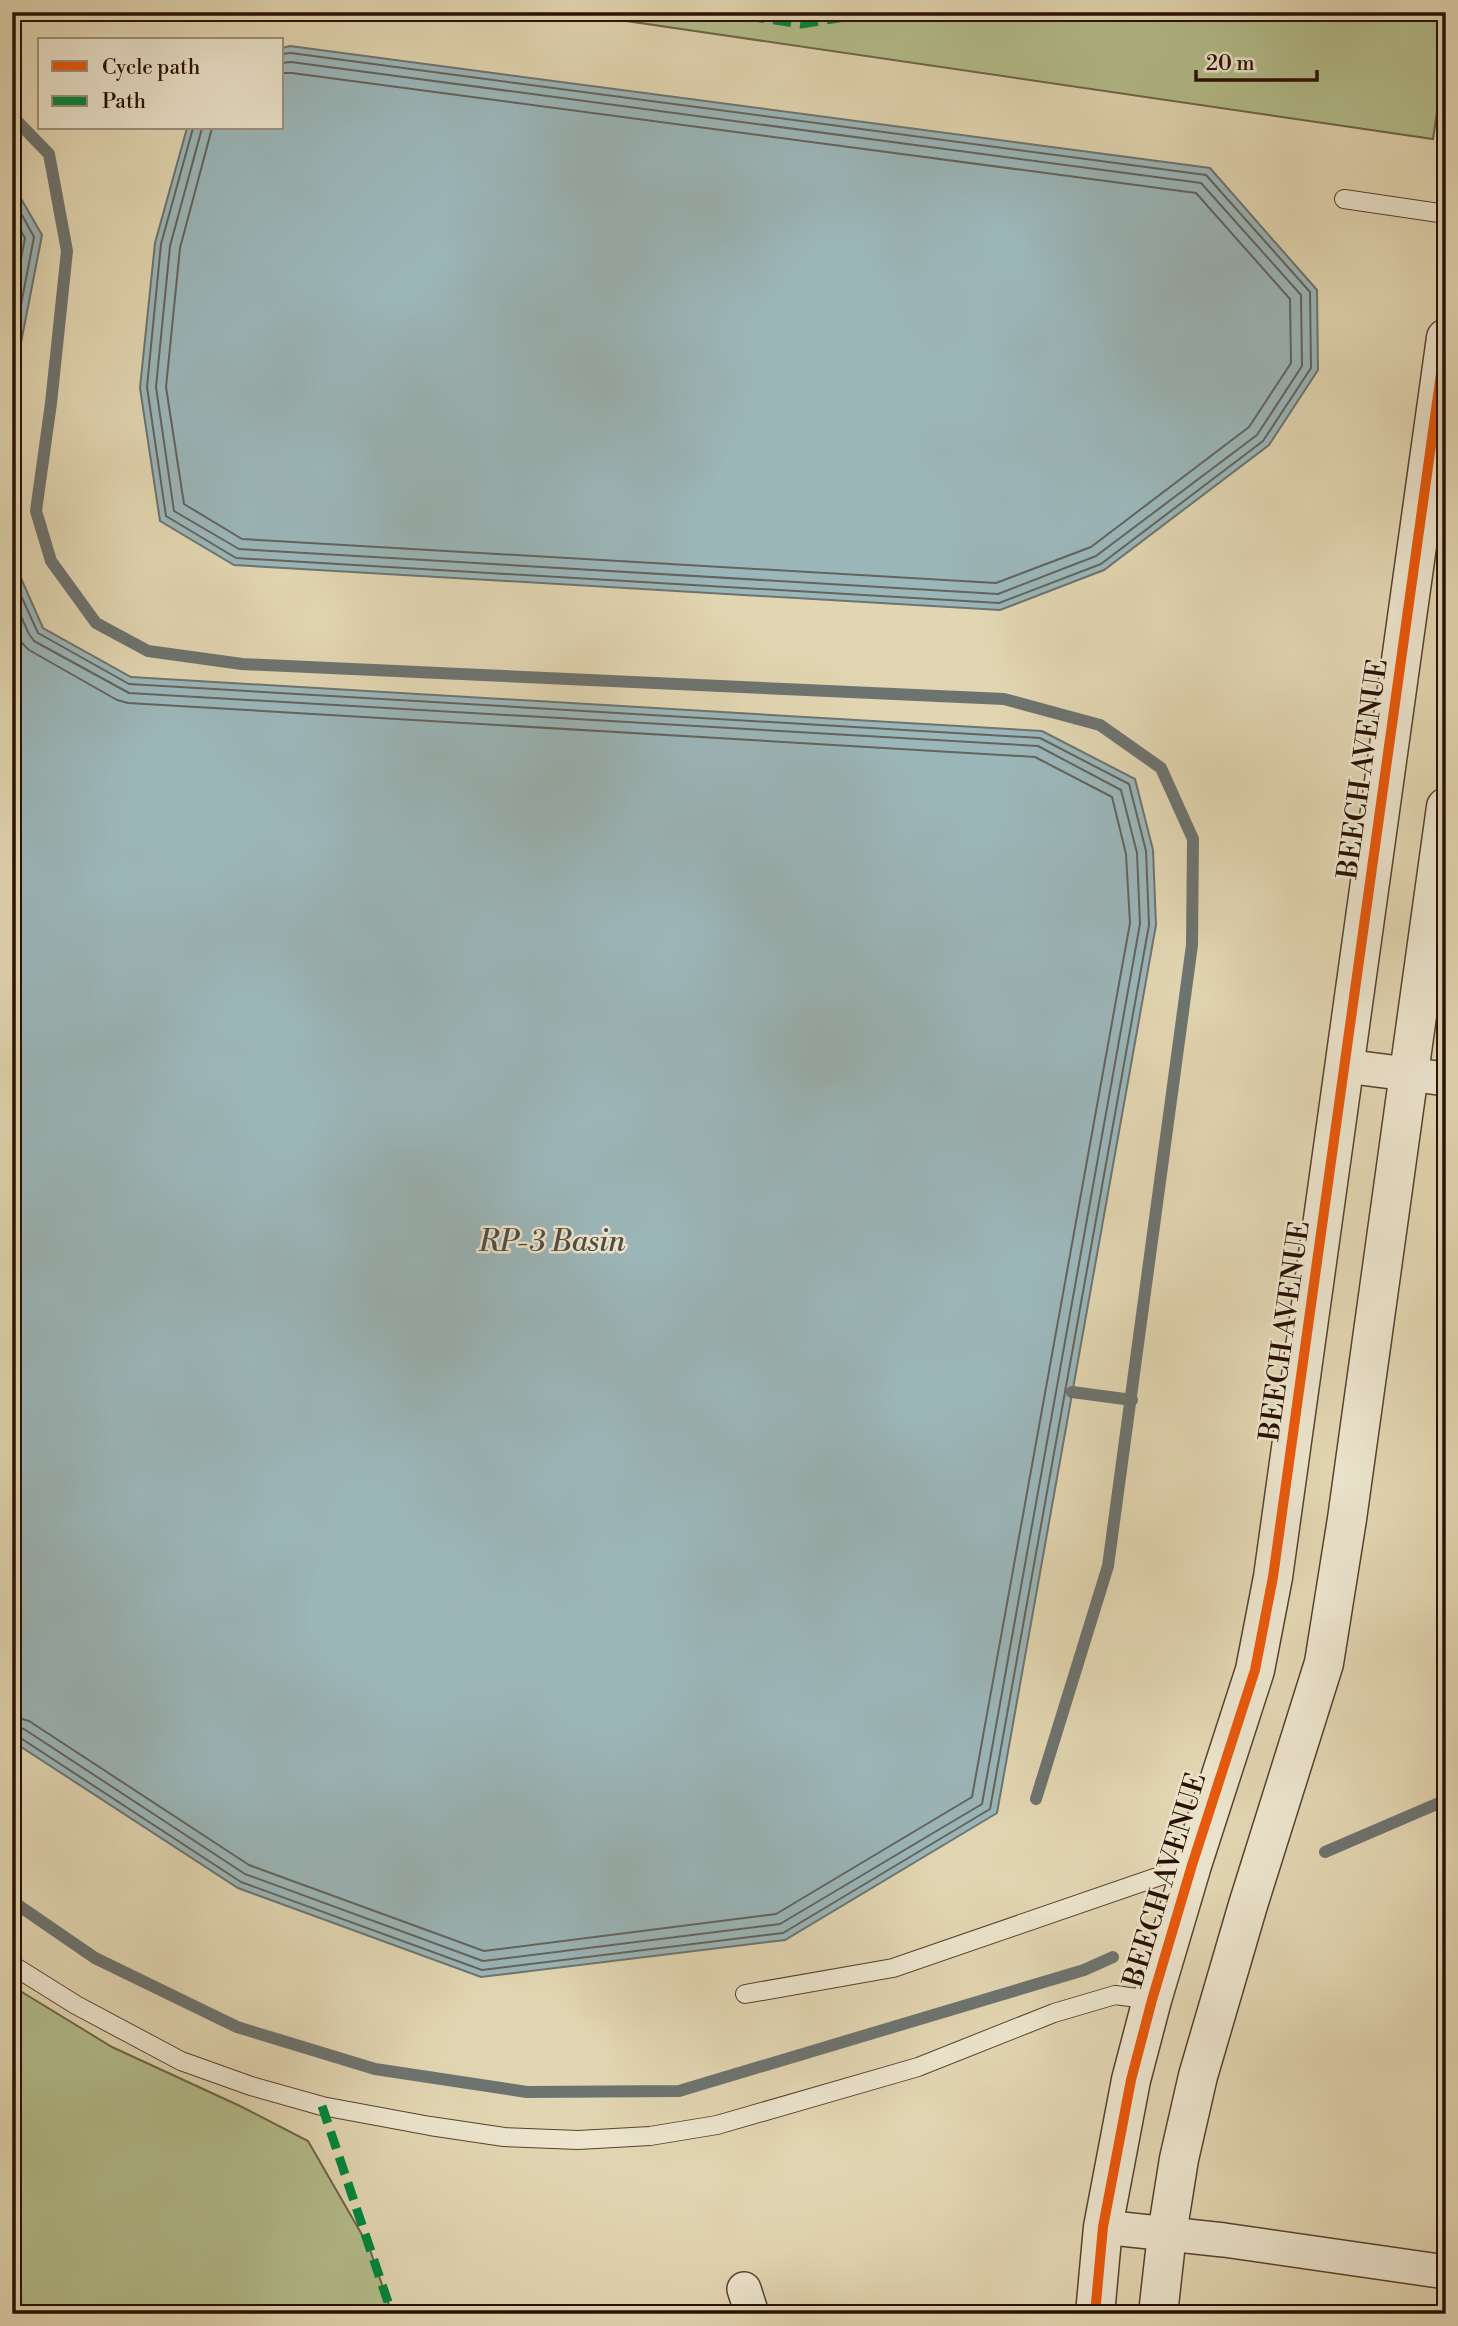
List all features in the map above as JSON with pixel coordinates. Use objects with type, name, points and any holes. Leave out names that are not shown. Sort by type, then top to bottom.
[{"type":"street","name":"BEECH AVENUE","points":[[1095,2314],[1103,2227],[1121,2125],[1152,2000],[1255,1670],[1273,1577],[1446,338]]},
{"type":"street","points":[[1158,2314],[1167,2234],[1198,2076],[1324,1663],[1347,1519],[1446,807]]},
{"type":"street","points":[[1345,1066],[1446,1079]]},
{"type":"street","points":[[1103,2227],[1446,2272]]},
{"type":"lane","points":[[1344,199],[1446,214]]},
{"type":"lane","points":[[745,1994],[893,1968],[1192,1865]]},
{"type":"lane","points":[[12,1965],[76,2005],[181,2061],[251,2086],[322,2106],[503,2137],[578,2140],[650,2136],[717,2125],[918,2067],[1054,2013],[1115,1995],[1152,2000]]},
{"type":"green space","points":[[565,12],[1446,12],[1446,51],[1433,139]]},
{"type":"green space","points":[[12,1986],[112,2047],[240,2106],[308,2141],[369,2247],[392,2314],[12,2314]]},
{"type":"water","points":[[290,46],[1210,168],[1317,290],[1318,370],[1269,445],[1104,570],[1000,610],[234,565],[160,521],[140,388],[155,243],[186,130],[284,130],[284,48]]},
{"type":"water","points":[[12,183],[42,235],[12,389]]},
{"type":"water","name":"RP-3 Basin","points":[[12,558],[43,628],[131,677],[1042,731],[1135,779],[1153,850],[1156,925],[997,1813],[785,1940],[481,1977],[238,1888],[12,1741]]},
{"type":"waterway","points":[[12,116],[49,154],[67,251],[51,403],[36,511],[51,561],[96,623],[148,651],[242,664],[1004,699],[1100,725],[1161,768],[1193,839],[1192,945],[1108,1566],[1036,1799]]},
{"type":"waterway","points":[[1072,1392],[1132,1400]]},
{"type":"waterway","points":[[1325,1852],[1446,1800]]},
{"type":"waterway","points":[[12,1901],[95,1958],[237,2027],[375,2069],[527,2092],[679,2091],[1084,1970],[1113,1957]]},
{"type":"marked path","points":[[720,12],[801,24],[875,12]]},
{"type":"marked path","points":[[322,2106],[392,2314]]},
{"type":"cycle path","points":[[1095,2314],[1103,2227],[1131,2080],[1192,1865],[1255,1670],[1273,1577],[1446,338]]}]
